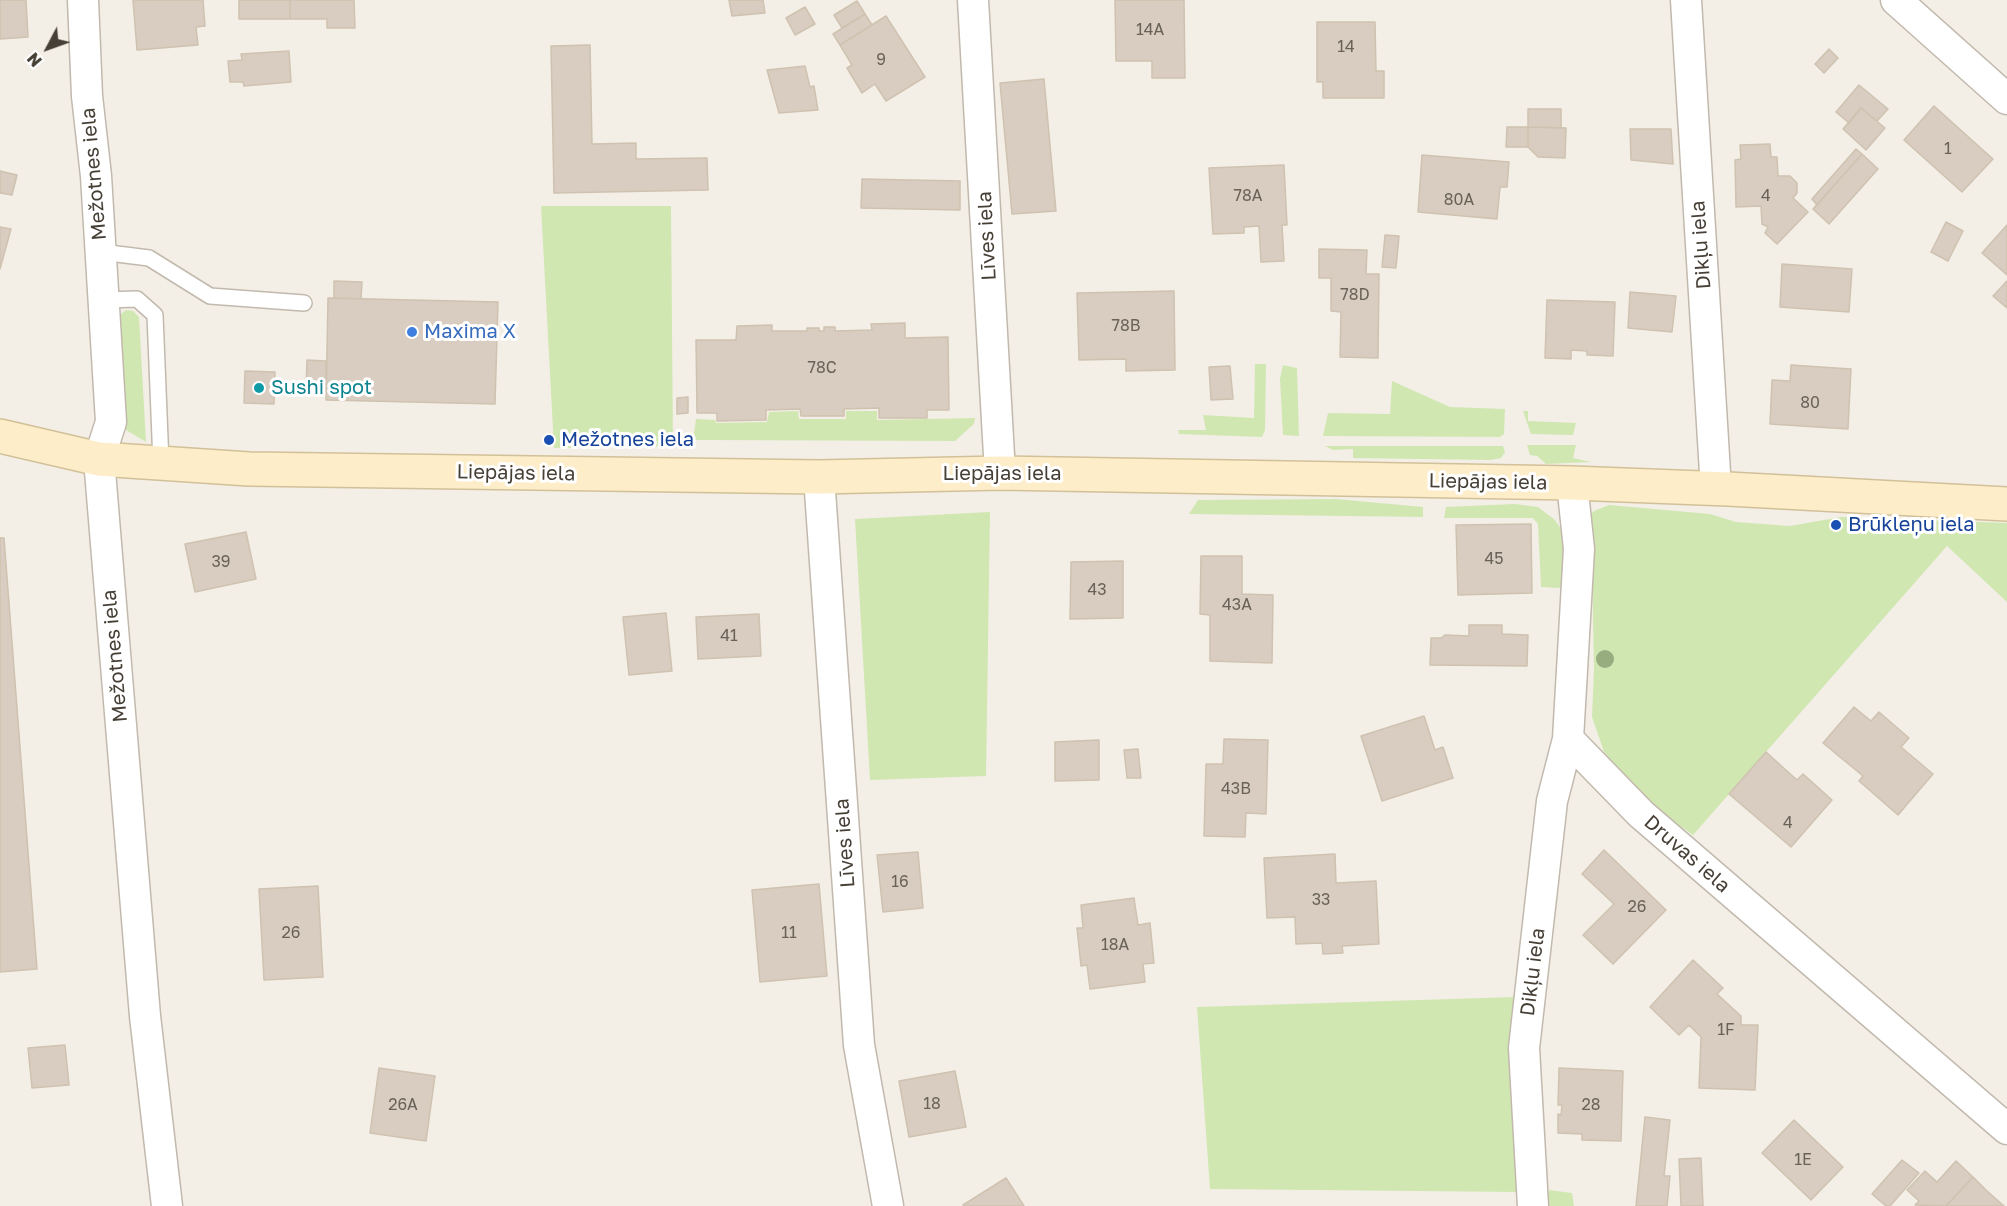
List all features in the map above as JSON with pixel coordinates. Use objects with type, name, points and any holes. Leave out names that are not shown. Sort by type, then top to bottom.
[{"type":"street","name":"Mežotnes iela","points":[[83,0],[87,96],[96,176],[111,422],[99,459],[145,1016],[166,1206]]},
{"type":"street","name":"Līves iela","points":[[973,0],[1000,473]]},
{"type":"street","name":"Dikļu iela","points":[[1686,0],[1716,489]]},
{"type":"street","points":[[1896,0],[2007,99]]},
{"type":"street","name":"Liepājas iela","points":[[0,435],[99,459],[249,469],[819,477],[1000,473],[1572,483],[2007,504]]},
{"type":"street","name":"Līves iela","points":[[819,477],[859,1046],[888,1206]]},
{"type":"street","points":[[1568,739],[1579,549],[1572,483]]},
{"type":"street","name":"Dikļu iela","points":[[1533,1206],[1524,1048],[1552,801],[1568,739]]},
{"type":"street","name":"Druvas iela","points":[[1568,739],[1641,814],[2007,1129]]},
{"type":"lane","points":[[101,252],[149,258],[210,296],[304,303]]},
{"type":"lane","points":[[104,300],[138,299],[154,315],[161,463]]},
{"type":"green space","points":[[541,206],[671,206],[673,446],[554,448]]},
{"type":"green space","points":[[126,310],[133,311],[139,317],[146,442],[126,430],[119,327],[120,315]]},
{"type":"green space","points":[[1255,364],[1266,364],[1265,430],[1262,437],[1179,434],[1178,430],[1206,430],[1203,415],[1254,418]]},
{"type":"green space","points":[[1283,365],[1297,368],[1299,436],[1283,435],[1280,379]]},
{"type":"green space","points":[[1392,381],[1450,407],[1505,409],[1504,434],[1500,437],[1323,436],[1328,413],[1390,414]]},
{"type":"green space","points":[[798,411],[799,419],[846,419],[846,411],[877,411],[877,420],[975,418],[974,424],[955,441],[693,440],[696,419],[715,420],[716,423],[767,422],[769,412]]},
{"type":"green space","points":[[1523,411],[1528,411],[1528,421],[1576,423],[1573,435],[1531,434]]},
{"type":"green space","points":[[1527,445],[1576,445],[1573,458],[1591,462],[1546,464],[1537,456],[1530,455]]},
{"type":"green space","points":[[1325,446],[1503,446],[1505,452],[1501,458],[1491,460],[1353,458],[1353,449],[1333,450]]},
{"type":"green space","points":[[1336,499],[1423,507],[1423,517],[1189,514],[1198,500]]},
{"type":"green space","points":[[1515,504],[1538,507],[1555,520],[1565,535],[1563,586],[1559,588],[1541,587],[1538,524],[1533,518],[1444,518],[1446,507]]},
{"type":"green space","points":[[1609,505],[1710,514],[1736,522],[1790,526],[1841,517],[2007,523],[2007,602],[1947,546],[1693,835],[1667,817],[1626,780],[1604,752],[1592,717],[1594,670],[1592,564],[1588,516]]},
{"type":"green space","points":[[990,512],[986,776],[870,780],[855,519]]},
{"type":"green space","points":[[1515,997],[1510,1032],[1518,1192],[1210,1189],[1197,1007]]},
{"type":"green space","points":[[1549,1190],[1572,1193],[1574,1206],[1545,1206]]},
{"type":"building","points":[[0,0],[26,0],[28,37],[0,39]]},
{"type":"building","points":[[133,0],[203,0],[205,26],[196,27],[198,45],[137,50]]},
{"type":"building","points":[[239,0],[290,0],[290,19],[239,19]]},
{"type":"building","points":[[290,0],[354,0],[355,28],[327,28],[327,19],[290,19]]},
{"type":"building","points":[[729,0],[763,0],[765,13],[732,16]]},
{"type":"building","points":[[1115,0],[1184,0],[1185,78],[1152,78],[1152,61],[1116,61]]},
{"type":"building","points":[[857,1],[865,14],[842,28],[834,15]]},
{"type":"building","points":[[805,7],[815,24],[795,35],[786,18]]},
{"type":"building","points":[[865,14],[872,25],[840,45],[833,34]]},
{"type":"building","points":[[886,16],[925,77],[886,101],[875,84],[862,93],[847,68],[852,65],[840,45]]},
{"type":"building","points":[[1317,22],[1375,22],[1376,71],[1384,71],[1384,98],[1323,98],[1323,82],[1317,82]]},
{"type":"building","points":[[590,45],[592,144],[636,143],[636,159],[707,158],[708,190],[554,193],[551,46]]},
{"type":"building","points":[[1829,49],[1838,58],[1824,73],[1815,64]]},
{"type":"building","points":[[289,51],[291,82],[244,86],[243,82],[230,82],[228,61],[242,60],[241,54]]},
{"type":"building","points":[[805,66],[810,87],[814,86],[818,110],[779,113],[767,70]]},
{"type":"building","points":[[1044,79],[1056,211],[1012,214],[1000,83]]},
{"type":"building","points":[[1859,85],[1888,109],[1877,121],[1861,108],[1849,123],[1836,112]]},
{"type":"building","points":[[1934,106],[1993,159],[1962,192],[1904,140]]},
{"type":"building","points":[[1861,108],[1885,128],[1866,150],[1843,129]]},
{"type":"building","points":[[1528,109],[1561,109],[1561,128],[1528,127]]},
{"type":"building","points":[[1507,127],[1528,127],[1528,147],[1506,147]]},
{"type":"building","points":[[1528,127],[1566,128],[1565,158],[1538,157],[1528,147]]},
{"type":"building","points":[[1630,129],[1671,129],[1673,164],[1631,160]]},
{"type":"building","points":[[1770,144],[1771,157],[1777,157],[1778,176],[1790,176],[1797,183],[1797,193],[1793,198],[1808,212],[1777,244],[1765,233],[1768,227],[1762,224],[1761,206],[1736,207],[1735,160],[1741,159],[1740,145]]},
{"type":"building","points":[[1856,149],[1862,154],[1817,205],[1812,199]]},
{"type":"building","points":[[1862,154],[1878,169],[1829,224],[1813,209]]},
{"type":"building","points":[[1422,155],[1509,162],[1507,187],[1500,187],[1497,219],[1418,212]]},
{"type":"building","points":[[1284,165],[1287,225],[1282,225],[1284,261],[1261,262],[1259,226],[1244,227],[1244,233],[1213,234],[1209,168]]},
{"type":"building","points":[[0,171],[17,175],[12,195],[0,193]]},
{"type":"building","points":[[862,179],[960,181],[960,210],[861,208]]},
{"type":"building","points":[[1946,222],[1963,231],[1948,261],[1931,252]]},
{"type":"building","points":[[2007,225],[2007,275],[1982,253]]},
{"type":"building","points":[[0,227],[11,229],[0,269]]},
{"type":"building","points":[[1385,235],[1399,236],[1396,268],[1382,267]]},
{"type":"building","points":[[1319,249],[1367,250],[1366,274],[1379,274],[1378,358],[1340,357],[1341,312],[1331,311],[1331,278],[1319,278]]},
{"type":"building","points":[[1782,264],[1852,269],[1849,312],[1780,307]]},
{"type":"building","points":[[334,281],[362,282],[361,299],[334,298]]},
{"type":"building","points":[[2007,281],[2007,308],[1993,296]]},
{"type":"building","points":[[1174,291],[1175,370],[1126,371],[1126,359],[1079,360],[1077,293]]},
{"type":"building","points":[[1630,292],[1676,296],[1672,332],[1628,328]]},
{"type":"building","name":"Maxima X","points":[[328,298],[498,302],[495,404],[326,400]]},
{"type":"building","points":[[1547,300],[1615,302],[1613,356],[1587,355],[1587,351],[1571,350],[1571,359],[1545,358]]},
{"type":"building","points":[[905,323],[905,338],[948,337],[949,410],[927,410],[927,418],[879,418],[879,408],[844,409],[844,416],[801,416],[800,409],[766,410],[766,420],[717,421],[717,413],[697,413],[696,340],[736,340],[737,326],[772,325],[772,331],[807,331],[807,328],[819,328],[819,331],[824,331],[824,327],[835,327],[835,331],[872,330],[871,324]]},
{"type":"building","points":[[307,360],[326,361],[326,392],[306,391]]},
{"type":"building","points":[[1791,365],[1851,369],[1848,429],[1770,424],[1772,380],[1790,381]]},
{"type":"building","points":[[1230,366],[1233,399],[1211,400],[1209,367]]},
{"type":"building","name":"Sushi spot","points":[[245,371],[275,372],[274,404],[244,403]]},
{"type":"building","points":[[688,397],[688,413],[677,414],[677,398]]},
{"type":"building","points":[[1531,524],[1532,593],[1458,595],[1456,525]]},
{"type":"building","points":[[246,532],[256,579],[195,592],[185,544]]},
{"type":"building","points":[[0,538],[4,538],[37,969],[0,972]]},
{"type":"building","points":[[1201,556],[1242,556],[1242,594],[1273,595],[1272,663],[1210,661],[1210,615],[1200,614]]},
{"type":"building","points":[[1123,561],[1123,618],[1070,619],[1071,562]]},
{"type":"building","points":[[666,613],[672,671],[629,675],[623,617]]},
{"type":"building","points":[[759,614],[761,656],[698,659],[696,617]]},
{"type":"building","points":[[1469,625],[1502,625],[1502,634],[1528,635],[1527,666],[1430,665],[1431,638],[1441,638],[1445,635],[1469,636]]},
{"type":"building","points":[[1854,707],[1871,721],[1879,712],[1909,738],[1901,747],[1933,774],[1898,815],[1859,781],[1863,776],[1823,743]]},
{"type":"building","points":[[1424,716],[1435,750],[1443,747],[1453,778],[1382,801],[1361,736]]},
{"type":"building","points":[[1224,739],[1268,740],[1266,814],[1246,813],[1245,837],[1204,836],[1206,764],[1223,764]]},
{"type":"building","points":[[1099,740],[1099,780],[1055,781],[1055,742]]},
{"type":"building","points":[[1138,749],[1141,778],[1127,778],[1124,750]]},
{"type":"building","points":[[1766,752],[1797,780],[1803,774],[1832,800],[1791,847],[1729,794]]},
{"type":"building","points":[[1604,850],[1666,910],[1613,964],[1583,935],[1614,904],[1582,874]]},
{"type":"building","points":[[918,852],[923,908],[883,912],[877,855]]},
{"type":"building","points":[[1335,854],[1336,883],[1376,881],[1379,944],[1342,946],[1343,953],[1323,954],[1322,943],[1296,944],[1295,917],[1267,918],[1264,858]]},
{"type":"building","points":[[819,884],[827,976],[760,982],[752,890]]},
{"type":"building","points":[[318,886],[323,977],[264,980],[259,889]]},
{"type":"building","points":[[1134,898],[1138,925],[1150,923],[1154,963],[1143,964],[1145,982],[1090,989],[1087,965],[1081,966],[1077,928],[1083,928],[1081,905]]},
{"type":"building","points":[[1693,960],[1723,988],[1717,994],[1741,1016],[1741,1025],[1758,1025],[1755,1090],[1699,1088],[1701,1037],[1689,1025],[1679,1035],[1650,1007]]},
{"type":"building","points":[[65,1045],[69,1085],[32,1088],[28,1048]]},
{"type":"building","points":[[379,1068],[435,1076],[426,1141],[370,1133]]},
{"type":"building","points":[[1559,1068],[1623,1071],[1621,1141],[1582,1140],[1582,1134],[1558,1133],[1558,1114],[1561,1115],[1562,1105],[1558,1105]]},
{"type":"building","points":[[955,1071],[966,1127],[909,1137],[899,1081]]},
{"type":"building","points":[[1645,1117],[1670,1120],[1664,1176],[1670,1176],[1667,1206],[1636,1206]]},
{"type":"building","points":[[1794,1120],[1843,1167],[1811,1200],[1762,1153]]},
{"type":"building","points":[[1701,1158],[1703,1206],[1681,1206],[1679,1159]]},
{"type":"building","points":[[1902,1160],[1919,1173],[1890,1206],[1886,1206],[1872,1194]]},
{"type":"building","points":[[1956,1161],[1973,1177],[1946,1206],[1915,1205],[1919,1201],[1907,1190],[1925,1171],[1937,1182]]},
{"type":"building","points":[[1973,1177],[1986,1190],[2004,1206],[1946,1206]]},
{"type":"building","points":[[1006,1178],[1024,1206],[963,1205]]},
{"type":"place","name":"Maxima X","points":[[412,332]]},
{"type":"place","name":"Sushi spot","points":[[259,388]]},
{"type":"place","name":"Mežotnes iela","points":[[549,440]]},
{"type":"place","name":"Brūkleņu iela","points":[[1836,525]]}]
